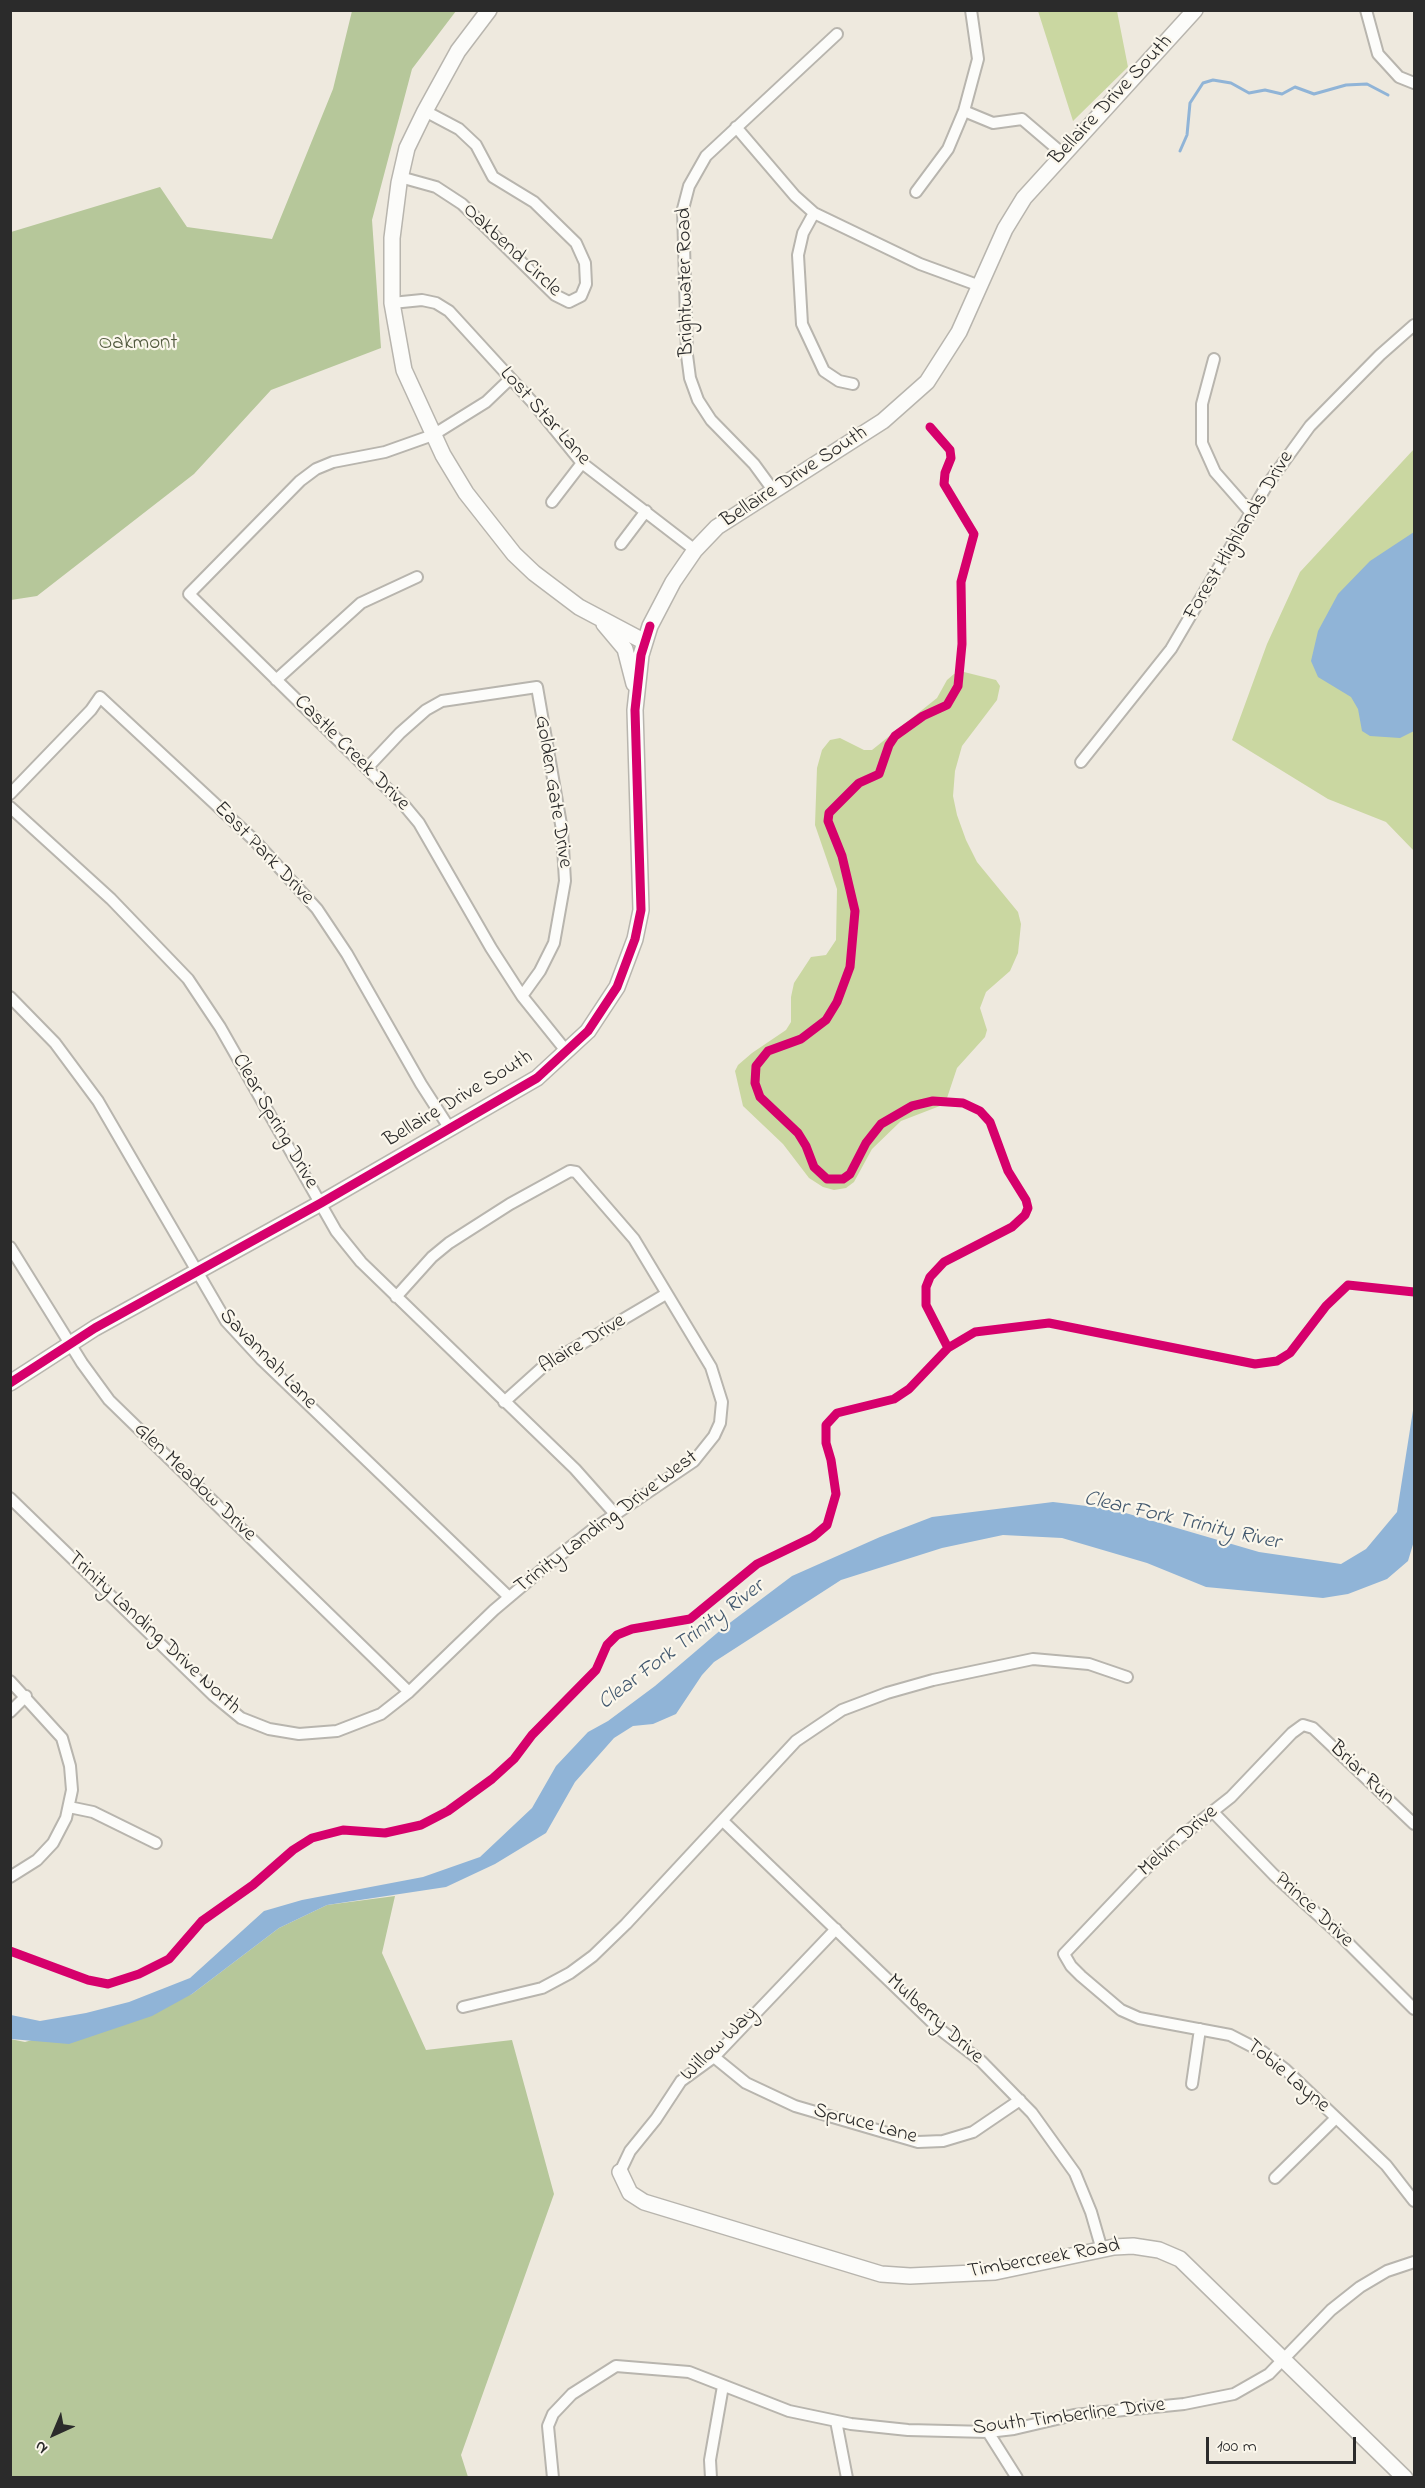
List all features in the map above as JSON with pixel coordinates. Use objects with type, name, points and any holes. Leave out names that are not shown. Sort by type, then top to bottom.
[{"type":"street","points":[[489,10],[458,51],[425,111],[407,148],[400,177],[392,238],[392,303],[404,370],[433,435],[466,493],[514,554],[534,573],[600,619],[645,642]]},
{"type":"street","points":[[916,192],[948,149],[964,111],[978,59],[971,10]]},
{"type":"street","name":"Bellaire Drive South","points":[[10,1383],[70,1343],[321,1203],[537,1078],[588,1030],[607,1004],[625,968],[637,929],[641,896],[640,799],[636,768],[637,694],[645,642],[661,602],[695,550],[717,527],[883,421],[914,396],[927,382],[951,347],[1005,229],[1024,198],[1195,10]]},
{"type":"street","points":[[1366,10],[1378,54],[1399,77],[1414,83]]},
{"type":"street","name":"Brightwater Road","points":[[773,490],[754,464],[719,429],[704,410],[690,378],[681,221],[685,198],[699,165],[736,127],[837,34]]},
{"type":"street","name":"Oakbend Circle","points":[[400,177],[436,187],[450,195],[555,295],[569,302],[580,297],[586,284],[585,263],[576,243],[527,197],[493,177],[476,146],[459,129],[425,111]]},
{"type":"street","points":[[964,111],[993,123],[1022,119],[1063,154]]},
{"type":"street","points":[[736,127],[795,196],[814,213],[920,264],[980,286]]},
{"type":"street","points":[[814,213],[803,233],[798,255],[802,324],[824,371],[839,381],[853,384]]},
{"type":"street","name":"Lost Star Lane","points":[[392,303],[422,300],[436,303],[449,310],[535,405],[582,463],[646,510],[695,550]]},
{"type":"street","name":"Forest Highlands Drive","points":[[1081,762],[1171,649],[1251,513],[1310,426],[1380,355],[1414,325]]},
{"type":"street","points":[[1214,359],[1202,404],[1202,443],[1215,472],[1251,513]]},
{"type":"street","points":[[433,435],[486,402],[510,380]]},
{"type":"street","name":"Castle Creek Drive","points":[[433,435],[385,452],[333,462],[316,469],[300,481],[189,594],[368,767],[419,823],[522,996],[567,1052]]},
{"type":"street","points":[[552,502],[582,463]]},
{"type":"street","points":[[621,544],[646,510]]},
{"type":"street","points":[[276,680],[361,603],[398,583],[417,577]]},
{"type":"street","points":[[600,619],[625,649],[637,694]]},
{"type":"street","name":"Golden Gate Drive","points":[[368,767],[400,733],[426,710],[442,702],[537,687],[562,830],[565,881],[554,943],[547,960],[522,996]]},
{"type":"street","name":"East Park Drive","points":[[10,794],[91,710],[100,697],[254,840],[317,909],[347,954],[421,1084],[450,1129]]},
{"type":"street","name":"Clear Spring Drive","points":[[10,807],[111,899],[188,979],[220,1027],[336,1230],[360,1262],[575,1469],[615,1514]]},
{"type":"street","name":"Savannah Lane","points":[[10,997],[56,1043],[98,1101],[216,1309],[262,1360],[509,1597]]},
{"type":"street","points":[[396,1297],[432,1257],[449,1243],[510,1204],[570,1171],[579,1175],[634,1239],[666,1294]]},
{"type":"street","name":"Glen Meadow Drive","points":[[10,1247],[109,1400],[410,1692]]},
{"type":"street","name":"Alaire Drive","points":[[504,1402],[544,1366],[666,1294]]},
{"type":"street","name":"Trinity Landing Drive West","points":[[410,1692],[509,1597],[615,1514],[694,1461],[714,1436],[720,1424],[722,1402],[711,1367],[666,1294]]},
{"type":"street","name":"Trinity Landing Drive North","points":[[10,1498],[213,1695],[255,1725],[299,1734],[337,1731],[381,1714],[410,1692]]},
{"type":"street","points":[[463,2007],[542,1988],[570,1973],[626,1924],[796,1741],[842,1710],[887,1693],[933,1680],[1033,1659],[1089,1664],[1127,1677]]},
{"type":"street","points":[[10,1681],[54,1726],[66,1748],[72,1790],[66,1818],[53,1843],[38,1860],[10,1877]]},
{"type":"street","points":[[10,1712],[26,1696]]},
{"type":"street","name":"Melvin Drive","points":[[1071,1966],[1065,1957],[1066,1950],[1147,1868],[1213,1812],[1292,1733],[1307,1725]]},
{"type":"street","name":"Briar Run","points":[[1307,1725],[1414,1824]]},
{"type":"street","points":[[69,1807],[93,1812],[156,1843]]},
{"type":"street","name":"Prince Drive","points":[[1213,1812],[1274,1875],[1340,1935],[1414,2009]]},
{"type":"street","name":"Mulberry Drive","points":[[723,1821],[938,2028],[981,2061],[1020,2100],[1051,2137],[1075,2173],[1091,2212],[1102,2250]]},
{"type":"street","name":"Willow Way","points":[[620,2172],[630,2151],[656,2119],[681,2081],[714,2057],[836,1929]]},
{"type":"street","name":"Tobie Layne","points":[[1071,1966],[1121,2010],[1139,2018],[1239,2038],[1263,2052],[1386,2165],[1414,2201]]},
{"type":"street","points":[[1192,2084],[1200,2029]]},
{"type":"street","name":"Spruce Lane","points":[[714,2057],[746,2083],[795,2106],[918,2142],[943,2140],[973,2132],[1020,2100]]},
{"type":"street","points":[[1275,2178],[1336,2118]]},
{"type":"street","name":"Timbercreek Road","points":[[620,2172],[630,2193],[644,2202],[881,2274],[910,2276],[994,2272],[1102,2250],[1133,2246],[1159,2250],[1180,2259],[1406,2478]]},
{"type":"street","name":"South Timberline Drive","points":[[553,2478],[548,2426],[553,2414],[572,2394],[616,2366],[689,2372],[789,2411],[836,2421],[908,2430],[988,2432],[1014,2429],[1074,2415],[1184,2404],[1234,2394],[1254,2385],[1285,2360],[1331,2310],[1360,2287],[1387,2271],[1414,2262]]},
{"type":"street","points":[[711,2478],[710,2460],[723,2386]]},
{"type":"street","points":[[836,2421],[847,2478]]},
{"type":"street","points":[[988,2432],[1017,2478]]},
{"type":"green space","name":"Oakmont","points":[[352,11],[456,11],[412,69],[372,220],[381,348],[271,390],[194,474],[37,596],[11,600],[11,232],[160,187],[187,227],[272,239],[333,89]]},
{"type":"green space","points":[[1038,11],[1117,11],[1128,67],[1073,121]]},
{"type":"green space","points":[[1414,449],[1414,851],[1386,822],[1328,799],[1232,740],[1267,644],[1300,572]]},
{"type":"green space","points":[[964,672],[996,680],[1000,686],[997,700],[962,746],[955,771],[953,796],[966,840],[977,862],[1018,912],[1021,924],[1018,953],[1010,971],[986,992],[980,1008],[987,1030],[985,1037],[957,1068],[945,1104],[901,1121],[872,1149],[854,1182],[846,1188],[834,1190],[823,1187],[809,1178],[783,1144],[743,1106],[735,1071],[738,1065],[752,1053],[786,1030],[791,1022],[791,997],[794,983],[811,957],[826,955],[836,940],[837,889],[815,825],[817,768],[822,750],[830,740],[840,738],[864,750],[872,750],[937,698],[947,680],[954,674]]},
{"type":"green space","points":[[395,1896],[382,1953],[426,2050],[512,2040],[554,2194],[461,2455],[468,2477],[11,2477],[10,2039],[25,2042],[192,1994],[279,1928],[327,1905]]},
{"type":"water","points":[[1414,532],[1414,731],[1400,738],[1370,736],[1362,731],[1358,709],[1351,697],[1318,677],[1311,661],[1318,631],[1338,594],[1370,561]]},
{"type":"water","points":[[1414,1404],[1414,1541],[1408,1561],[1387,1579],[1348,1594],[1323,1598],[1206,1587],[1147,1563],[1062,1538],[1003,1535],[942,1548],[841,1580],[714,1662],[702,1675],[676,1714],[653,1724],[633,1726],[614,1738],[575,1782],[546,1833],[495,1864],[446,1887],[327,1905],[279,1928],[192,1994],[152,2016],[69,2044],[11,2039],[11,2015],[40,2021],[86,2013],[129,2002],[190,1978],[264,1911],[302,1900],[423,1877],[480,1857],[532,1808],[556,1766],[588,1732],[608,1721],[655,1686],[723,1628],[792,1576],[932,1517],[1053,1502],[1112,1509],[1259,1552],[1341,1564],[1366,1549],[1397,1512]]},
{"type":"waterway","points":[[1180,151],[1187,135],[1190,103],[1203,83],[1213,80],[1231,83],[1249,93],[1265,90],[1282,94],[1295,87],[1314,94],[1346,85],[1367,84],[1388,95]]},
{"type":"cycle path","points":[[930,427],[950,450],[951,458],[945,473],[944,484],[974,534],[961,582],[962,644],[958,686],[947,705],[923,716],[895,736],[889,745],[879,774],[859,783],[829,813],[828,821],[842,856],[855,911],[850,967],[837,1002],[826,1020],[801,1039],[768,1051],[756,1066],[755,1083],[760,1097],[798,1133],[814,1167],[827,1179],[843,1179],[850,1174],[866,1143],[881,1124],[912,1106],[933,1101],[963,1103],[980,1111],[990,1122],[1008,1171],[1026,1200],[1028,1208],[1025,1215],[1012,1227],[944,1262],[930,1277],[926,1287],[926,1305],[948,1348]]},
{"type":"cycle path","points":[[10,1383],[95,1328],[321,1203],[537,1078],[588,1031],[617,987],[635,939],[641,910],[635,710],[641,655],[650,626]]},
{"type":"cycle path","points":[[10,1951],[88,1980],[108,1984],[139,1974],[169,1959],[202,1921],[253,1885],[293,1850],[312,1838],[343,1830],[385,1833],[421,1825],[448,1811],[492,1779],[514,1759],[532,1735],[596,1670],[607,1645],[617,1635],[632,1629],[690,1619],[757,1564],[813,1537],[827,1525],[836,1494],[826,1443],[826,1425],[837,1413],[894,1399],[909,1389],[948,1348],[975,1332],[1049,1323],[1255,1364],[1277,1361],[1290,1353],[1326,1306],[1348,1285],[1414,1292]]},
{"type":"water label","name":"Clear Fork Trinity River","points":[[1182,1522]]},
{"type":"water label","name":"Clear Fork Trinity River","points":[[682,1646]]}]
